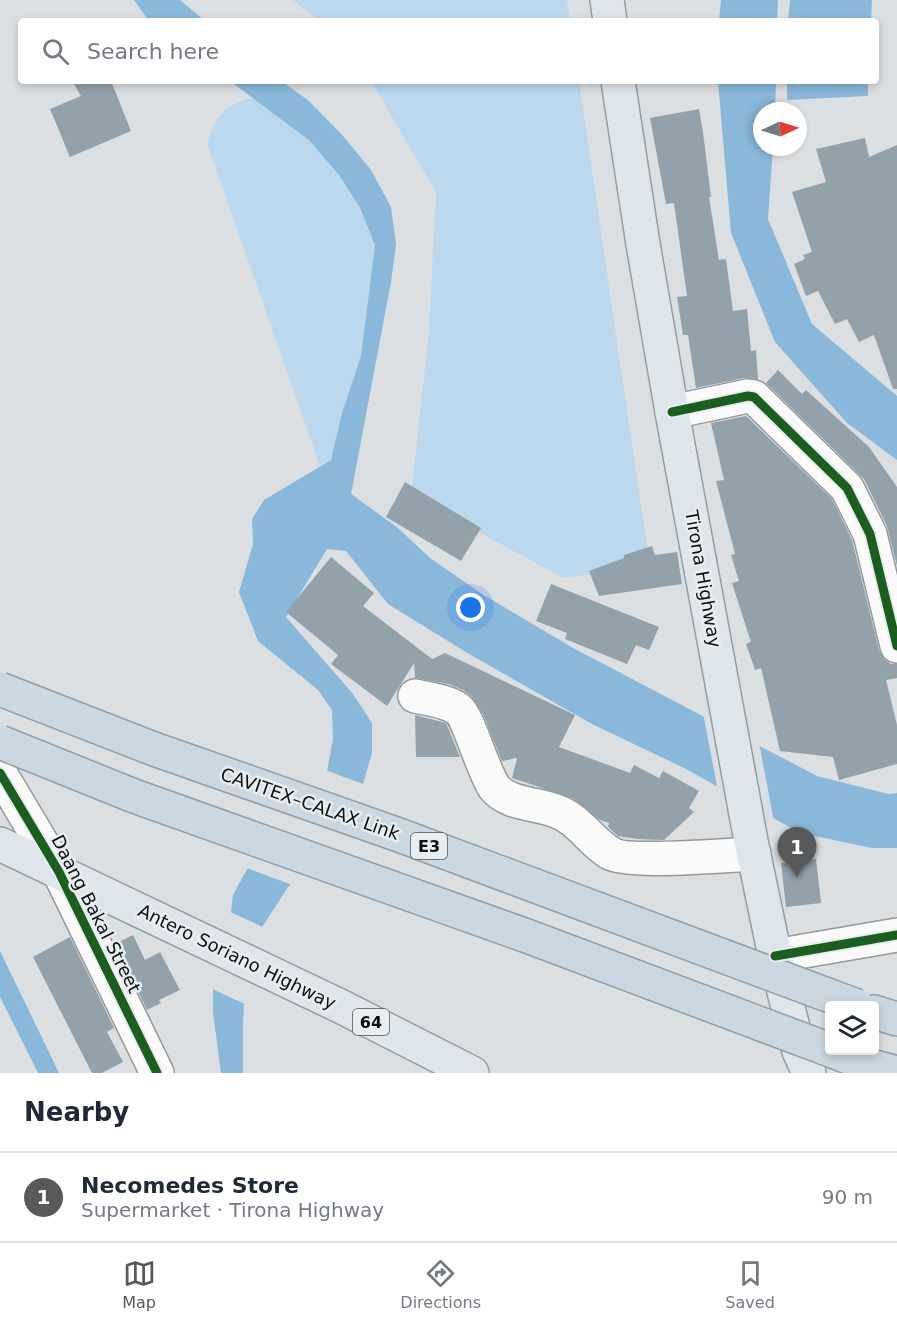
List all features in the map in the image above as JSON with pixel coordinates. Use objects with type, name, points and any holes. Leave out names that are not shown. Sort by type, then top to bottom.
[{"type":"highway","name":"CAVITEX–CALAX Link","points":[[0,689],[154,749],[409,839],[847,1001]]},
{"type":"highway","points":[[0,742],[134,796],[527,936],[825,1048]]},
{"type":"highway","points":[[844,1055],[883,1069]]},
{"type":"main road","points":[[607,0],[610,18]]},
{"type":"main road","name":"Tirona Highway","points":[[618,84],[672,412],[753,848],[775,956],[799,1052],[808,1073]]},
{"type":"main road","name":"Antero Soriano Highway","points":[[0,844],[268,972],[472,1073]]},
{"type":"street","points":[[672,412],[748,396],[754,397],[847,488],[870,534],[897,646]]},
{"type":"street","points":[[415,696],[451,705],[464,714],[494,787],[507,798],[557,811],[574,821],[610,854],[637,859],[753,848]]},
{"type":"street","name":"Daang Bakal Street","points":[[0,773],[59,872],[157,1073]]},
{"type":"street","points":[[775,956],[897,935]]},
{"type":"shaded area","points":[[134,0],[180,0],[201,18],[147,18]]},
{"type":"shaded area","points":[[293,0],[567,0],[570,18],[315,18]]},
{"type":"shaded area","points":[[721,0],[778,0],[777,18],[719,18]]},
{"type":"shaded area","points":[[790,0],[872,0],[871,18],[788,18]]},
{"type":"shaded area","points":[[234,84],[285,84],[308,100],[343,136],[371,170],[391,207],[396,244],[391,282],[351,494],[398,528],[430,558],[482,594],[575,649],[817,776],[889,794],[897,793],[897,848],[872,848],[800,833],[686,769],[592,724],[469,654],[388,604],[346,551],[327,549],[286,617],[353,694],[372,723],[372,753],[356,808],[316,865],[288,887],[259,932],[245,987],[243,1073],[221,1073],[213,1012],[213,991],[217,962],[231,912],[233,895],[251,862],[327,771],[333,739],[332,710],[318,690],[258,641],[239,592],[253,544],[252,519],[264,500],[331,460],[342,413],[361,356],[375,245],[360,208],[339,175],[310,141]]},
{"type":"shaded area","points":[[373,84],[579,84],[650,567],[563,578],[411,495],[429,332],[436,192]]},
{"type":"shaded area","points":[[718,84],[776,84],[775,102],[753,102],[753,156],[772,156],[768,219],[812,324],[897,396],[897,460],[847,423],[775,342],[731,233]]},
{"type":"shaded area","points":[[787,84],[868,84],[868,96],[787,100]]},
{"type":"shaded area","points":[[245,99],[255,99],[310,141],[339,175],[360,209],[375,245],[361,356],[342,413],[331,460],[320,466],[207,143],[220,115],[229,107]]},
{"type":"shaded area","points":[[0,951],[59,1073],[38,1073],[0,997]]},
{"type":"pier","points":[[703,713],[759,742],[774,822],[718,791]]},
{"type":"pier","points":[[325,770],[366,785],[359,809],[344,841],[295,886],[244,867],[256,842]]},
{"type":"pier","points":[[228,911],[265,928],[252,963],[247,1005],[210,988],[214,961]]},
{"type":"building","points":[[74,84],[112,84],[131,131],[70,157],[50,109],[81,96]]},
{"type":"building","points":[[699,109],[719,260],[726,259],[733,311],[747,309],[751,351],[756,350],[758,379],[744,378],[696,388],[688,335],[683,335],[677,297],[687,296],[674,203],[666,204],[650,118]]},
{"type":"building","points":[[865,138],[869,157],[897,145],[897,389],[893,389],[874,335],[859,342],[847,319],[835,324],[818,291],[806,296],[794,264],[805,259],[803,255],[812,252],[792,192],[826,182],[816,149]]},
{"type":"building","points":[[778,370],[802,394],[806,390],[869,447],[897,487],[897,566],[887,526],[864,479],[766,383]]},
{"type":"building","points":[[746,416],[832,499],[852,540],[879,650],[884,659],[891,664],[897,664],[897,678],[886,680],[897,725],[897,764],[839,780],[833,757],[780,751],[761,668],[755,670],[746,644],[751,642],[732,583],[739,581],[731,555],[735,554],[716,481],[724,480],[711,423]]},
{"type":"building","points":[[405,482],[481,528],[461,561],[386,517]]},
{"type":"building","points":[[652,546],[655,555],[677,552],[682,584],[599,596],[589,571],[624,558],[624,555]]},
{"type":"building","points":[[331,557],[374,593],[363,606],[432,659],[445,653],[575,715],[559,747],[630,773],[634,765],[659,778],[663,771],[699,791],[689,808],[694,812],[664,840],[618,836],[608,827],[609,823],[600,820],[572,798],[512,778],[517,758],[502,761],[483,714],[472,697],[449,684],[415,678],[414,663],[387,706],[331,664],[338,655],[286,612]]},
{"type":"building","points":[[551,584],[659,627],[649,650],[636,645],[627,664],[565,639],[567,633],[536,621]]},
{"type":"building","points":[[415,715],[446,723],[460,757],[416,757]]},
{"type":"building","points":[[816,859],[821,903],[786,907],[781,863]]},
{"type":"building","points":[[133,935],[145,960],[160,952],[180,990],[159,1000],[161,1003],[147,1010],[115,944]]},
{"type":"building","points":[[70,937],[114,1028],[107,1032],[123,1062],[102,1073],[92,1073],[33,957]]},
{"type":"cycle path","points":[[672,412],[748,396],[754,397],[847,488],[870,534],[897,646]]},
{"type":"cycle path","points":[[0,773],[59,872],[157,1073]]},
{"type":"cycle path","points":[[775,956],[897,935]]},
{"type":"place","name":"Necomedes Store","points":[[797,877]]}]
